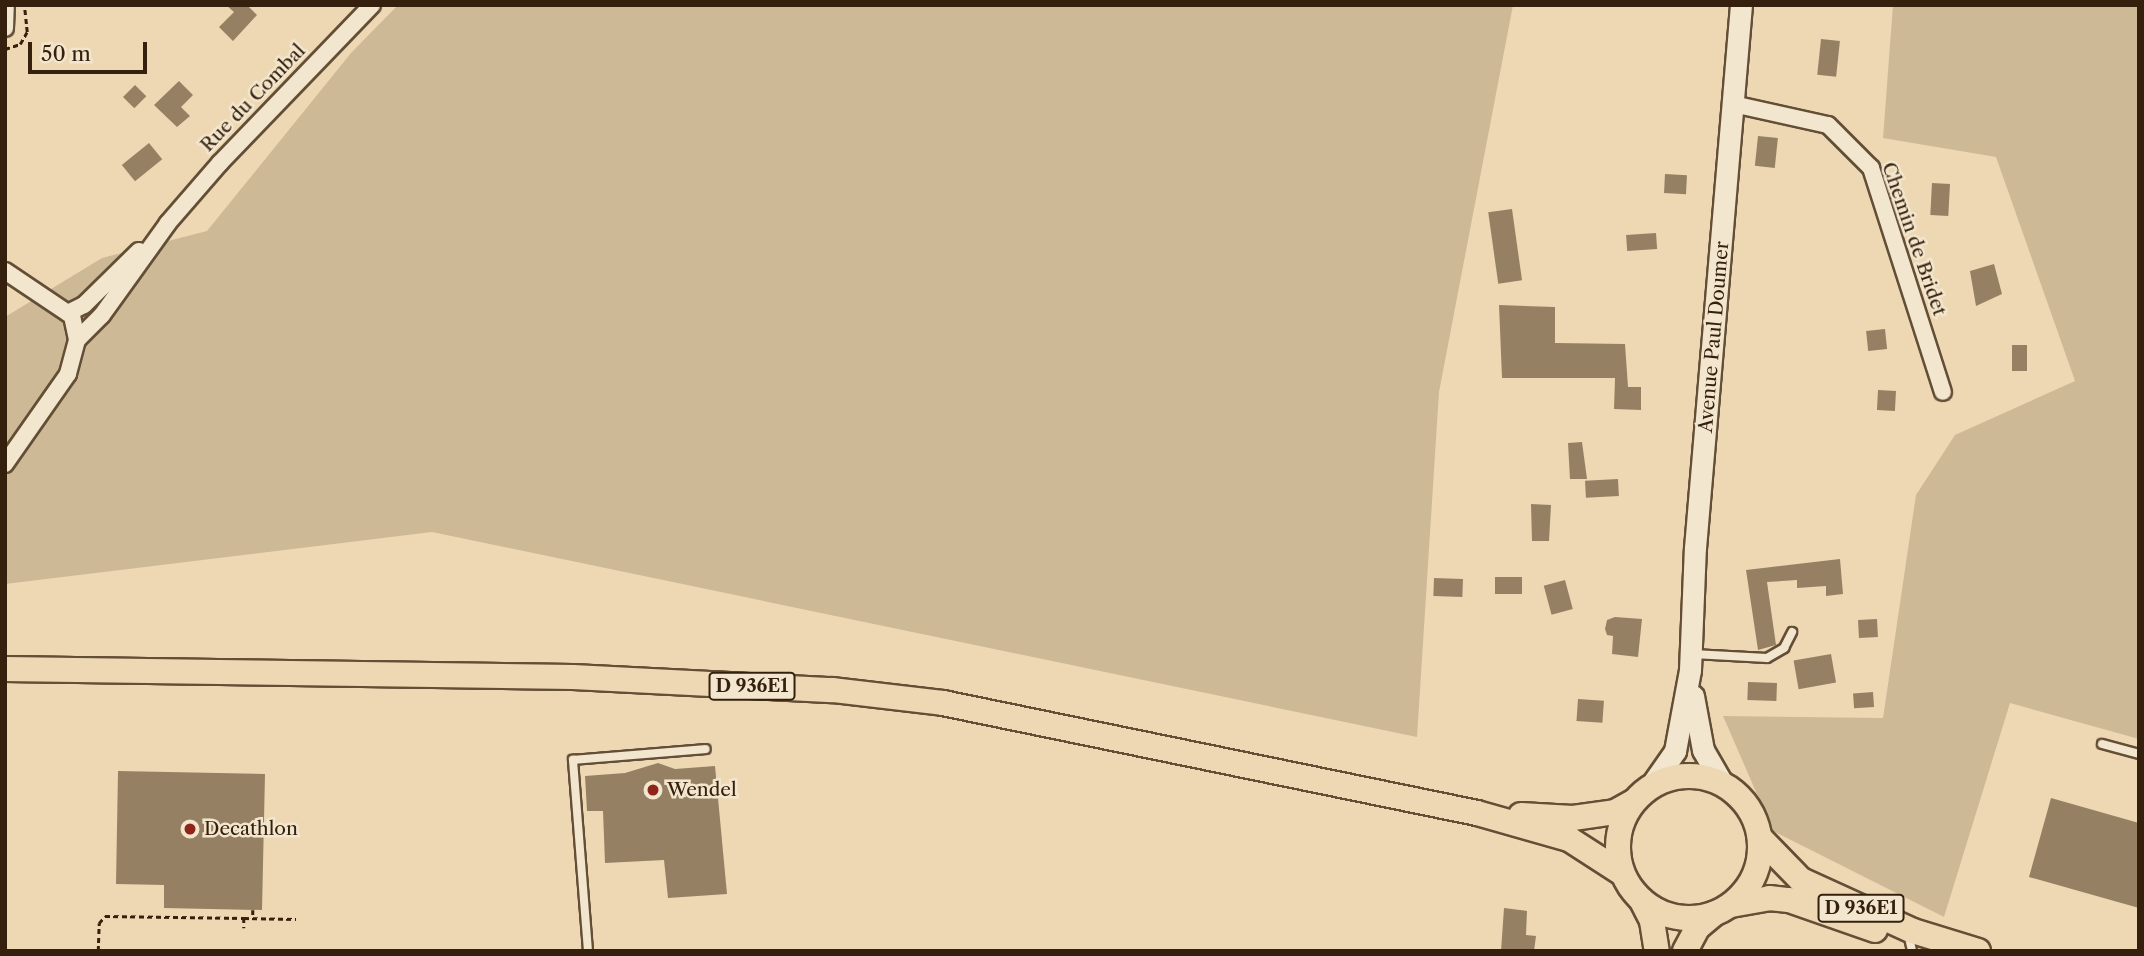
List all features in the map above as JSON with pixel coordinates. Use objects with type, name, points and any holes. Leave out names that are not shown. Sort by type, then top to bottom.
[{"type":"main road","name":"Avenue Paul Doumer","points":[[1690,662],[1695,548],[1741,5]]},
{"type":"main road","points":[[1685,951],[1697,928],[1723,909],[1755,876],[1761,839],[1754,817],[1741,797],[1723,783],[1703,750],[1690,662]]},
{"type":"main road","points":[[1657,951],[1652,921],[1642,901],[1622,873],[1617,849],[1621,824],[1675,751],[1690,662]]},
{"type":"main road","name":"D 936E1","points":[[9,667],[573,677],[832,690],[943,703],[1476,813],[1569,839],[1622,873]]},
{"type":"main road","points":[[1641,794],[1686,775],[1723,783]]},
{"type":"main road","name":"D 936E1","points":[[1476,813],[1573,818],[1615,812],[1641,794]]},
{"type":"main road","name":"D 936E1","points":[[1761,839],[1801,880],[1913,931],[1978,951]]},
{"type":"main road","name":"D 936E1","points":[[1723,909],[1769,898],[1788,900],[1911,946],[1938,951]]},
{"type":"main road","points":[[1642,901],[1677,917],[1723,909]]},
{"type":"street","points":[[5,28],[6,5]]},
{"type":"street","name":"Rue du Combal","points":[[68,313],[84,305],[168,223],[220,163],[372,5]]},
{"type":"street","name":"Chemin de Bridet","points":[[1733,104],[1828,125],[1871,168],[1943,392]]},
{"type":"street","name":"Rue du Combal","points":[[77,340],[102,315],[168,223]]},
{"type":"street","points":[[5,271],[68,313],[77,340],[68,374],[5,464]]},
{"type":"lane","points":[[1690,662],[1767,658],[1784,648],[1792,632]]},
{"type":"lane","points":[[2102,744],[2139,754]]},
{"type":"lane","points":[[589,951],[573,760],[705,749]]},
{"type":"path","points":[[253,910],[253,918]]},
{"type":"path","points":[[98,951],[99,923],[105,916],[296,919]]},
{"type":"path","points":[[244,918],[244,928]]},
{"type":"shaded area","points":[[398,5],[1513,5],[1439,392],[1417,737],[432,532],[5,584],[5,317],[102,258],[207,231],[351,53]]},
{"type":"shaded area","points":[[1893,5],[2139,5],[2139,739],[2010,703],[1944,917],[1773,831],[1723,716],[1883,718],[1916,495],[1955,435],[2075,381],[1996,157],[1883,138]]},
{"type":"building","points":[[226,5],[247,5],[257,15],[233,41],[219,27],[234,12]]},
{"type":"building","points":[[1821,39],[1840,41],[1836,77],[1817,75]]},
{"type":"building","points":[[179,81],[193,95],[181,107],[190,116],[177,127],[154,105]]},
{"type":"building","points":[[135,85],[146,96],[134,108],[123,97]]},
{"type":"building","points":[[1758,136],[1778,138],[1775,168],[1755,166]]},
{"type":"building","points":[[149,143],[162,159],[135,181],[122,165]]},
{"type":"building","points":[[1665,174],[1687,175],[1686,194],[1664,193]]},
{"type":"building","points":[[1932,183],[1950,184],[1948,216],[1930,215]]},
{"type":"building","points":[[1512,209],[1522,280],[1498,284],[1488,212]]},
{"type":"building","points":[[1656,233],[1657,249],[1627,251],[1626,235]]},
{"type":"building","points":[[1994,264],[2002,294],[1976,306],[1970,271]]},
{"type":"building","points":[[1499,305],[1555,307],[1555,343],[1625,344],[1628,387],[1641,387],[1641,410],[1614,409],[1615,378],[1502,378]]},
{"type":"building","points":[[1885,329],[1887,349],[1868,351],[1866,331]]},
{"type":"building","points":[[2012,345],[2027,345],[2027,371],[2012,371]]},
{"type":"building","points":[[1878,390],[1896,391],[1895,411],[1877,410]]},
{"type":"building","points":[[1582,442],[1587,479],[1570,479],[1568,443]]},
{"type":"building","points":[[1618,479],[1619,496],[1586,498],[1585,481]]},
{"type":"building","points":[[1531,504],[1551,505],[1549,541],[1532,541]]},
{"type":"building","points":[[1840,559],[1843,594],[1826,596],[1826,586],[1797,588],[1797,580],[1767,582],[1776,645],[1758,650],[1746,570]]},
{"type":"building","points":[[1495,577],[1522,577],[1522,594],[1495,594]]},
{"type":"building","points":[[1434,578],[1463,579],[1462,597],[1433,596]]},
{"type":"building","points":[[1565,580],[1573,609],[1552,615],[1544,586]]},
{"type":"building","points":[[1615,617],[1642,619],[1638,657],[1612,654],[1613,636],[1607,635],[1605,629],[1607,620]]},
{"type":"building","points":[[1877,619],[1878,637],[1859,638],[1858,620]]},
{"type":"building","points":[[1831,654],[1836,683],[1799,689],[1794,661]]},
{"type":"building","points":[[1748,682],[1777,683],[1776,701],[1747,700]]},
{"type":"building","points":[[1873,692],[1874,707],[1854,708],[1853,693]]},
{"type":"building","points":[[1578,699],[1604,701],[1602,723],[1576,721]]},
{"type":"building","points":[[658,763],[675,769],[715,766],[727,894],[668,898],[664,860],[605,863],[603,811],[587,811],[585,776],[625,773]]},
{"type":"building","name":"Decathlon","points":[[118,771],[265,774],[262,910],[164,908],[164,885],[116,884]]},
{"type":"building","points":[[2051,798],[2139,823],[2139,908],[2029,877]]},
{"type":"building","points":[[1504,908],[1527,911],[1526,935],[1536,936],[1534,951],[1501,951]]},
{"type":"place","name":"Wendel","points":[[653,790]]},
{"type":"place","name":"Decathlon","points":[[190,829]]}]
